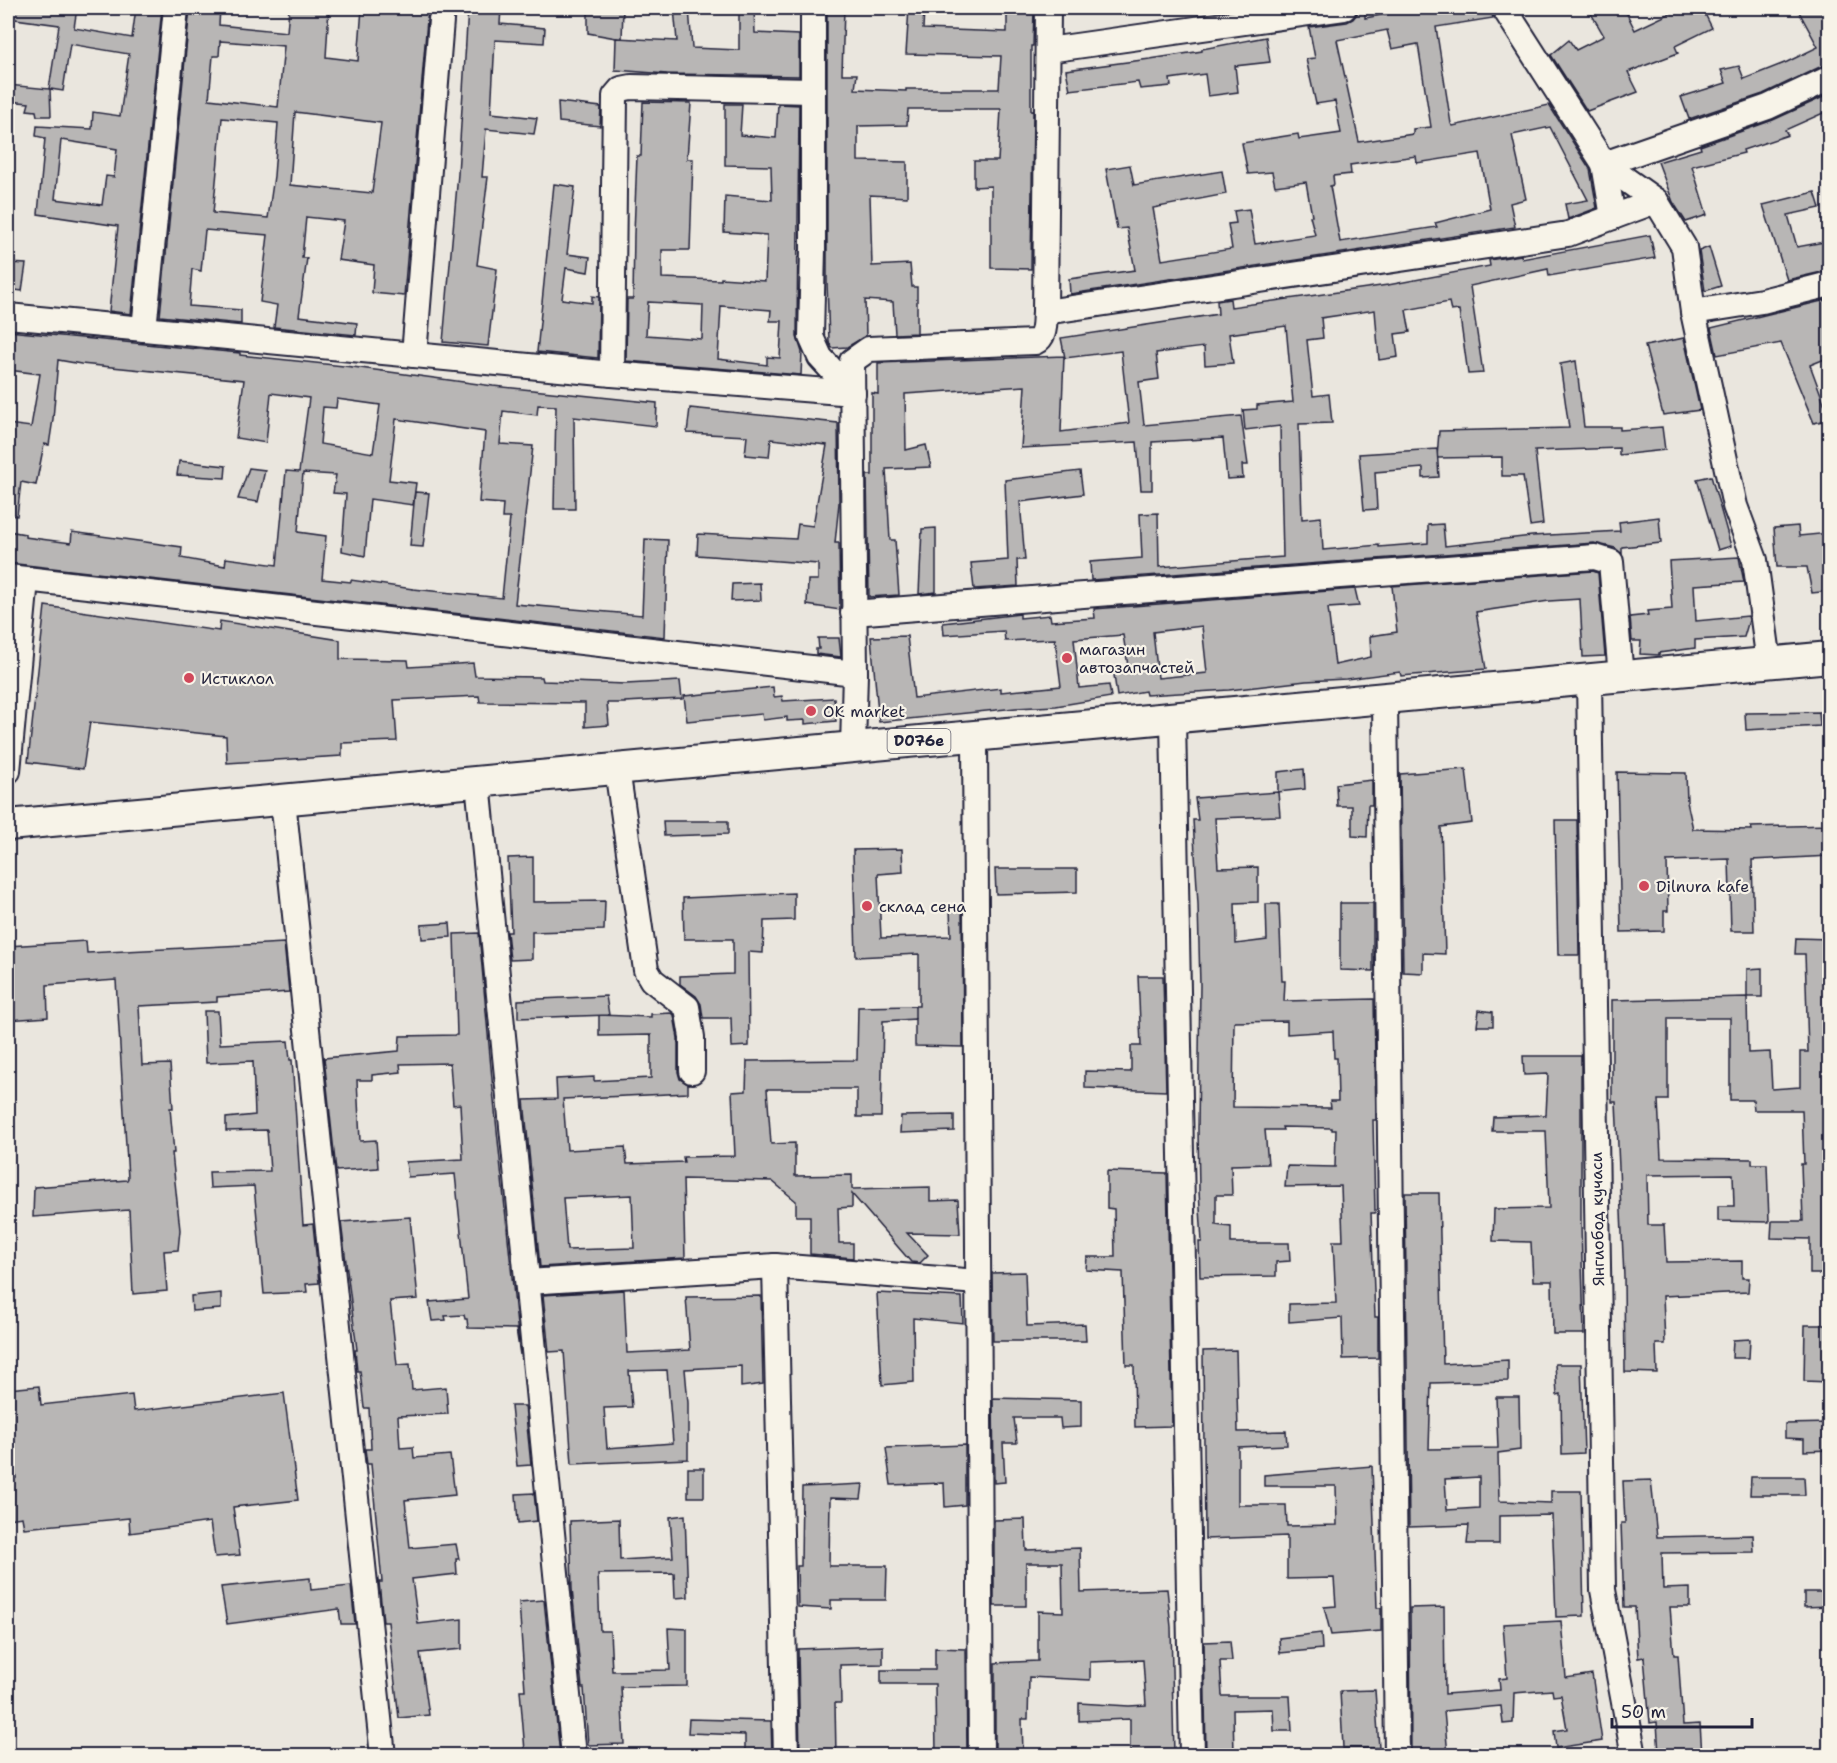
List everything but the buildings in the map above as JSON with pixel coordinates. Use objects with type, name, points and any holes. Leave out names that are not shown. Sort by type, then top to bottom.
[{"type":"main road","name":"D076e","points":[[8,825],[1830,657]]},
{"type":"street","points":[[144,329],[176,8]]},
{"type":"street","points":[[414,355],[442,8]]},
{"type":"street","points":[[813,8],[811,336],[820,357],[853,393]]},
{"type":"street","points":[[853,747],[855,673],[852,361],[869,349],[1041,340],[1045,312],[1048,8]]},
{"type":"street","points":[[1048,50],[1344,8]]},
{"type":"street","points":[[1504,8],[1604,164],[1656,201],[1684,247],[1693,312],[1735,506],[1755,560],[1769,663]]},
{"type":"street","points":[[1604,164],[1768,107],[1830,78]]},
{"type":"street","points":[[612,375],[615,96],[621,89],[631,87],[813,91]]},
{"type":"street","points":[[1604,164],[1613,217]]},
{"type":"street","points":[[1045,312],[1569,234],[1656,201]]},
{"type":"street","points":[[1693,312],[1762,301],[1830,284]]},
{"type":"street","points":[[8,316],[612,375],[853,393]]},
{"type":"street","points":[[853,613],[1595,558],[1611,562],[1621,677]]},
{"type":"street","points":[[8,771],[17,578],[855,673]]},
{"type":"street","name":"Янгиобод кучаси","points":[[1589,679],[1603,1590],[1634,1755]]},
{"type":"street","points":[[1385,698],[1397,1755]]},
{"type":"street","points":[[1173,718],[1192,1755]]},
{"type":"street","points":[[975,736],[981,1755]]},
{"type":"street","points":[[617,769],[646,970],[652,980],[687,1007],[692,1037],[692,1071]]},
{"type":"street","points":[[478,782],[574,1755]]},
{"type":"street","points":[[283,800],[383,1755]]},
{"type":"street","points":[[528,1282],[775,1266],[978,1282]]},
{"type":"street","points":[[775,1266],[786,1755]]},
{"type":"shaded area","points":[[8,593],[13,594],[8,654]]},
{"type":"place","name":"магазин автозапчастей","points":[[1067,658]]},
{"type":"place","name":"Истиклол","points":[[189,678]]},
{"type":"place","name":"OK market","points":[[811,711]]},
{"type":"place","name":"Dilnura kafe","points":[[1644,886]]},
{"type":"place","name":"склад сена","points":[[867,906]]}]
